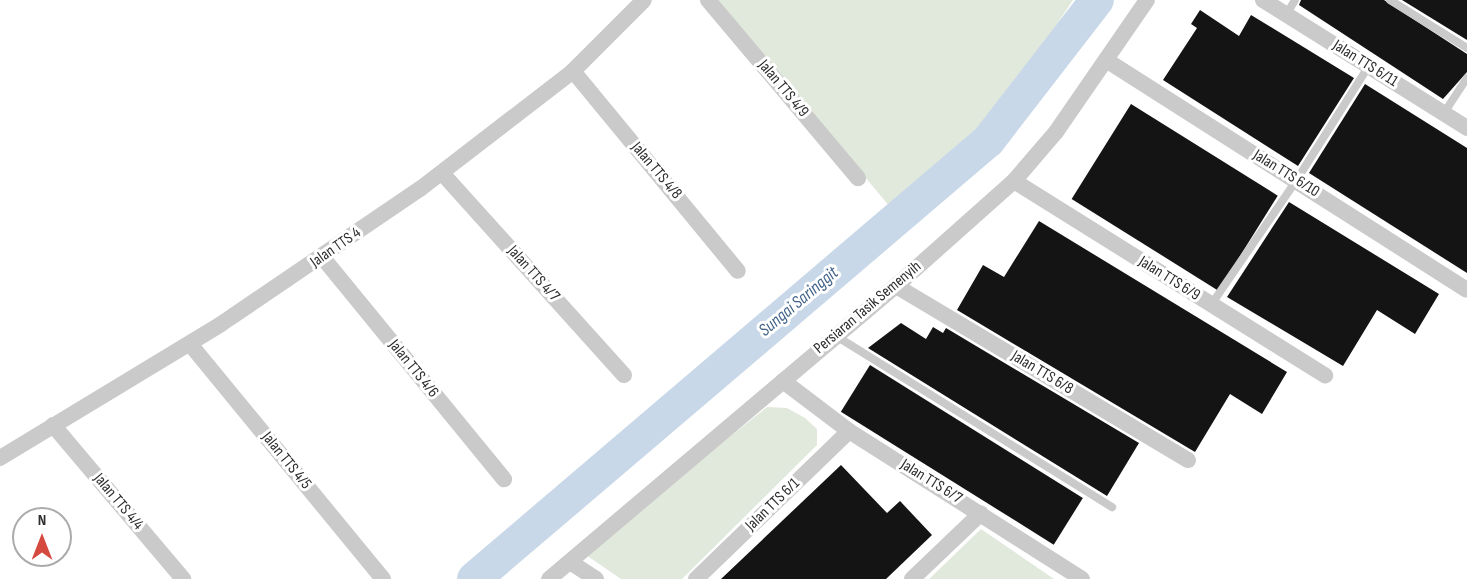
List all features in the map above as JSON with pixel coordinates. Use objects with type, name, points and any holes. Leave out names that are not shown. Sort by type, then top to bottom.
[{"type":"street","name":"Jalan TTS 4","points":[[0,458],[190,344],[322,258],[442,173],[573,71],[644,0]]},
{"type":"street","name":"Jalan TTS 4/9","points":[[708,0],[858,178]]},
{"type":"street","name":"Persiaran Tasik Semenyih","points":[[549,579],[896,286],[1014,181],[1056,132],[1147,0]]},
{"type":"street","name":"Jalan TTS 6/11","points":[[1263,0],[1467,128]]},
{"type":"street","name":"Jalan TTS 6/10","points":[[1106,60],[1466,289]]},
{"type":"street","name":"Jalan TTS 4/8","points":[[573,71],[738,271]]},
{"type":"street","name":"Jalan TTS 4/7","points":[[442,173],[624,375]]},
{"type":"street","name":"Jalan TTS 6/9","points":[[1014,181],[1325,375]]},
{"type":"street","name":"Jalan TTS 4/6","points":[[322,258],[504,479]]},
{"type":"street","name":"Jalan TTS 6/8","points":[[896,286],[1188,460]]},
{"type":"street","name":"Jalan TTS 4/5","points":[[190,344],[383,579]]},
{"type":"street","name":"Jalan TTS 6/7","points":[[783,381],[849,430],[1082,579]]},
{"type":"street","name":"Jalan TTS 4/4","points":[[53,425],[183,579]]},
{"type":"street","name":"Jalan TTS 6/1","points":[[696,579],[849,430]]},
{"type":"street","points":[[912,579],[981,513]]},
{"type":"street","points":[[570,562],[596,579]]},
{"type":"lane","points":[[1286,15],[1295,0]]},
{"type":"lane","points":[[1390,0],[1467,48]]},
{"type":"lane","points":[[1211,305],[1296,181],[1368,67]]},
{"type":"lane","points":[[1444,113],[1467,78]]},
{"type":"lane","points":[[836,336],[1112,507]]},
{"type":"shaded area","points":[[718,0],[1073,0],[996,116],[890,207]]},
{"type":"shaded area","points":[[767,407],[787,408],[805,418],[817,429],[817,445],[682,579],[621,579],[583,553]]},
{"type":"shaded area","points":[[981,529],[1054,579],[929,579]]},
{"type":"building","points":[[1301,0],[1384,0],[1467,54],[1467,72],[1443,99],[1299,5]]},
{"type":"building","points":[[1402,0],[1467,0],[1467,40]]},
{"type":"building","points":[[1200,10],[1239,36],[1251,15],[1354,78],[1298,166],[1163,80],[1197,28],[1191,24]]},
{"type":"building","points":[[1365,84],[1467,148],[1467,273],[1309,173]]},
{"type":"building","points":[[1131,104],[1278,196],[1218,291],[1072,199]]},
{"type":"building","points":[[1289,202],[1439,294],[1415,334],[1377,310],[1343,366],[1227,297]]},
{"type":"building","points":[[1039,221],[1287,372],[1262,414],[1230,394],[1195,452],[957,310],[983,265],[1004,277]]},
{"type":"building","points":[[901,323],[926,339],[933,327],[943,333],[946,328],[1139,443],[1107,496],[868,348]]},
{"type":"building","points":[[870,365],[1083,498],[1054,545],[841,412]]},
{"type":"building","points":[[841,465],[887,513],[900,501],[932,535],[886,579],[721,579]]},
{"type":"waterway","name":"Sungai Saringgit","points":[[474,579],[988,141],[1097,0]]}]
